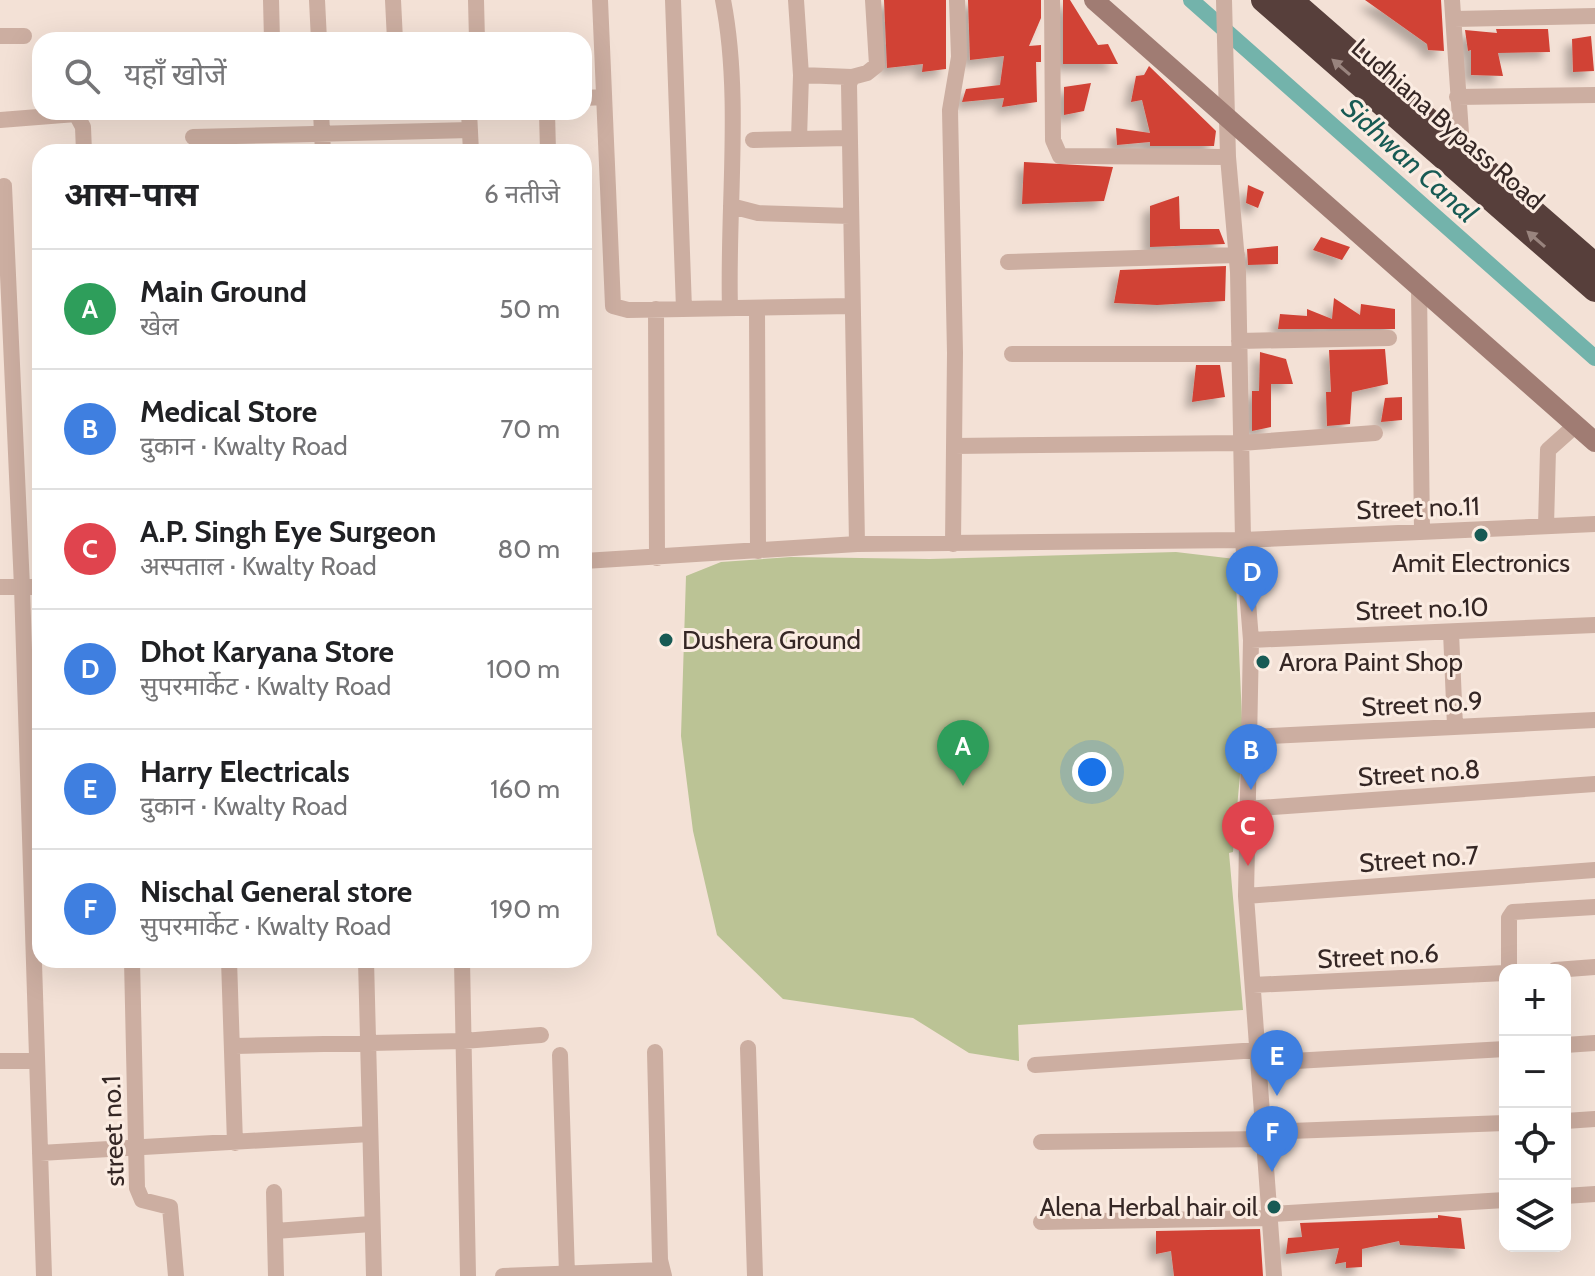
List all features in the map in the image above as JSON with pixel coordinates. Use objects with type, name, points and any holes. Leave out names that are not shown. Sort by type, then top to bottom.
[{"type":"highway","name":"Ludhiana Bypass Road","points":[[1263,0],[1595,290]]},
{"type":"highway","name":"Ludhiana Bypass Road","points":[[1291,0],[1595,265]]},
{"type":"street","points":[[271,0],[272,32]]},
{"type":"street","points":[[317,0],[319,32]]},
{"type":"street","points":[[393,0],[395,32]]},
{"type":"street","points":[[476,0],[477,32]]},
{"type":"street","points":[[600,0],[613,306],[628,310],[852,306]]},
{"type":"street","points":[[673,0],[684,309]]},
{"type":"street","points":[[723,0],[728,35],[730,308]]},
{"type":"street","points":[[796,0],[801,75],[799,139]]},
{"type":"street","points":[[801,75],[852,77],[867,73],[877,65],[873,0]]},
{"type":"street","points":[[953,544],[950,110],[959,57],[957,0]]},
{"type":"street","points":[[1052,0],[1053,140],[1060,156],[1228,157]]},
{"type":"street","points":[[1094,0],[1227,111],[1419,288],[1595,442]]},
{"type":"street","points":[[1224,0],[1228,157],[1237,255],[1243,540],[1251,640],[1246,896],[1272,1216],[1274,1276]]},
{"type":"street","points":[[1452,0],[1462,148]]},
{"type":"street","points":[[1454,19],[1595,16]]},
{"type":"street","points":[[0,36],[24,36]]},
{"type":"street","points":[[852,77],[849,138],[857,544]]},
{"type":"street","points":[[1457,97],[1595,95]]},
{"type":"street","points":[[592,98],[604,97]]},
{"type":"street","points":[[0,120],[32,117]]},
{"type":"street","points":[[79,120],[83,127],[84,144]]},
{"type":"street","points":[[321,120],[323,144]]},
{"type":"street","points":[[469,120],[471,144]]},
{"type":"street","points":[[547,120],[548,144]]},
{"type":"street","points":[[193,137],[470,130]]},
{"type":"street","points":[[753,140],[849,138]]},
{"type":"street","points":[[4,186],[22,587],[32,926]]},
{"type":"street","points":[[731,206],[758,213],[850,216]]},
{"type":"street","points":[[1008,262],[1237,255]]},
{"type":"street","points":[[1419,288],[1422,532]]},
{"type":"street","points":[[757,308],[758,551]]},
{"type":"street","points":[[656,309],[657,558]]},
{"type":"street","points":[[1012,354],[1239,347],[1389,338]]},
{"type":"street","points":[[1546,526],[1548,450],[1576,425]]},
{"type":"street","points":[[954,446],[1241,443],[1375,433]]},
{"type":"street","name":"Street no.11","points":[[592,561],[857,544],[1243,540],[1595,524]]},
{"type":"street","points":[[0,587],[32,587]]},
{"type":"street","name":"Street no.10","points":[[1251,640],[1595,625]]},
{"type":"street","points":[[1451,632],[1455,726]]},
{"type":"street","name":"Street no.9","points":[[1251,737],[1595,720]]},
{"type":"street","name":"Street no.8","points":[[1246,809],[1595,784]]},
{"type":"street","name":"Street no.7","points":[[1246,896],[1595,870]]},
{"type":"street","points":[[1507,964],[1509,918],[1513,912],[1595,907]]},
{"type":"street","points":[[1571,969],[1595,967]]},
{"type":"street","points":[[33,968],[44,1276]]},
{"type":"street","name":"street no.1","points":[[132,968],[139,1196],[146,1202],[162,1202],[170,1207],[176,1276]]},
{"type":"street","points":[[230,968],[235,1046],[235,1143]]},
{"type":"street","points":[[366,968],[374,1276]]},
{"type":"street","points":[[462,968],[468,1276]]},
{"type":"street","name":"Street no.6","points":[[1253,985],[1499,972]]},
{"type":"street","points":[[235,1046],[463,1041],[541,1035]]},
{"type":"street","points":[[1571,1045],[1595,1043]]},
{"type":"street","points":[[748,1048],[755,1276]]},
{"type":"street","points":[[1035,1065],[1499,1049]]},
{"type":"street","points":[[503,1276],[663,1273],[655,1052]]},
{"type":"street","points":[[560,1055],[567,1274]]},
{"type":"street","points":[[0,1061],[36,1061]]},
{"type":"street","points":[[1571,1121],[1595,1119]]},
{"type":"street","points":[[1041,1142],[1499,1123]]},
{"type":"street","points":[[40,1153],[370,1134]]},
{"type":"street","points":[[274,1192],[276,1276]]},
{"type":"street","points":[[1571,1196],[1595,1194]]},
{"type":"street","points":[[1041,1222],[1272,1216],[1499,1200]]},
{"type":"street","points":[[275,1231],[371,1224]]},
{"type":"green space","points":[[1176,552],[1235,559],[1243,742],[1233,852],[1229,853],[1243,1010],[1018,1025],[1019,1061],[969,1053],[913,1018],[783,999],[717,935],[693,831],[681,736],[686,576],[721,562],[791,557],[930,559]]},
{"type":"building","points":[[884,0],[946,0],[946,69],[922,72],[923,64],[887,68]]},
{"type":"building","points":[[968,0],[1041,0],[1041,18],[1029,46],[1041,45],[1041,62],[1036,62],[1037,102],[1002,107],[1004,98],[962,102],[966,89],[1000,85],[1004,56],[970,60]]},
{"type":"building","points":[[1063,0],[1070,0],[1098,45],[1108,44],[1118,64],[1063,64]]},
{"type":"building","points":[[1365,0],[1441,0],[1444,51],[1428,50],[1427,44]]},
{"type":"building","points":[[1496,29],[1548,29],[1550,52],[1498,53],[1503,76],[1471,75],[1471,50],[1468,51],[1465,30],[1497,33]]},
{"type":"building","points":[[1591,36],[1594,71],[1573,72],[1572,39]]},
{"type":"building","points":[[1149,66],[1216,131],[1214,146],[1150,146],[1150,142],[1117,145],[1116,128],[1150,133],[1142,100],[1131,102],[1136,76],[1144,75]]},
{"type":"building","points":[[1091,83],[1084,111],[1064,115],[1064,87]]},
{"type":"building","points":[[1024,162],[1113,167],[1104,201],[1022,204]]},
{"type":"building","points":[[1248,185],[1264,192],[1258,208],[1246,203]]},
{"type":"building","points":[[1179,196],[1180,229],[1219,229],[1225,244],[1150,247],[1150,206]]},
{"type":"building","points":[[1321,237],[1350,247],[1342,260],[1313,250]]},
{"type":"building","points":[[1278,246],[1278,264],[1248,265],[1247,249]]},
{"type":"building","points":[[1226,266],[1225,301],[1157,305],[1114,303],[1120,270]]},
{"type":"building","points":[[1334,298],[1360,315],[1361,304],[1395,309],[1395,329],[1278,329],[1280,314],[1307,316],[1307,309],[1332,319]]},
{"type":"building","points":[[1385,349],[1388,384],[1352,392],[1350,424],[1327,426],[1326,392],[1331,392],[1329,350]]},
{"type":"building","points":[[1260,352],[1286,359],[1293,384],[1271,384],[1271,427],[1252,431],[1252,391],[1259,391]]},
{"type":"building","points":[[1196,365],[1220,365],[1225,397],[1192,402]]},
{"type":"building","points":[[1402,397],[1402,420],[1381,422],[1385,398]]},
{"type":"building","points":[[1438,1215],[1461,1218],[1465,1249],[1400,1245],[1399,1241],[1362,1249],[1362,1267],[1346,1268],[1346,1262],[1335,1264],[1339,1248],[1286,1254],[1288,1238],[1302,1237],[1300,1223],[1438,1218]]},
{"type":"building","points":[[1260,1229],[1263,1276],[1174,1276],[1171,1251],[1156,1254],[1156,1231]]},
{"type":"waterway","name":"Sidhwan Canal","points":[[1191,0],[1595,358]]},
{"type":"place","name":"Amit Electronics","points":[[1481,535]]},
{"type":"place","name":"Dhot Karyana Store","points":[[1252,612]]},
{"type":"place","name":"Dushera Ground","points":[[666,640]]},
{"type":"place","name":"Arora Paint Shop","points":[[1263,662]]},
{"type":"place","name":"Main Ground","points":[[963,786]]},
{"type":"place","name":"Medical Store","points":[[1251,790]]},
{"type":"place","name":"A.P. Singh Eye Surgeon","points":[[1248,866]]},
{"type":"place","name":"Harry Electricals","points":[[1277,1096]]},
{"type":"place","name":"Nischal General store","points":[[1272,1172]]},
{"type":"place","name":"Alena Herbal hair oil","points":[[1274,1207]]}]
